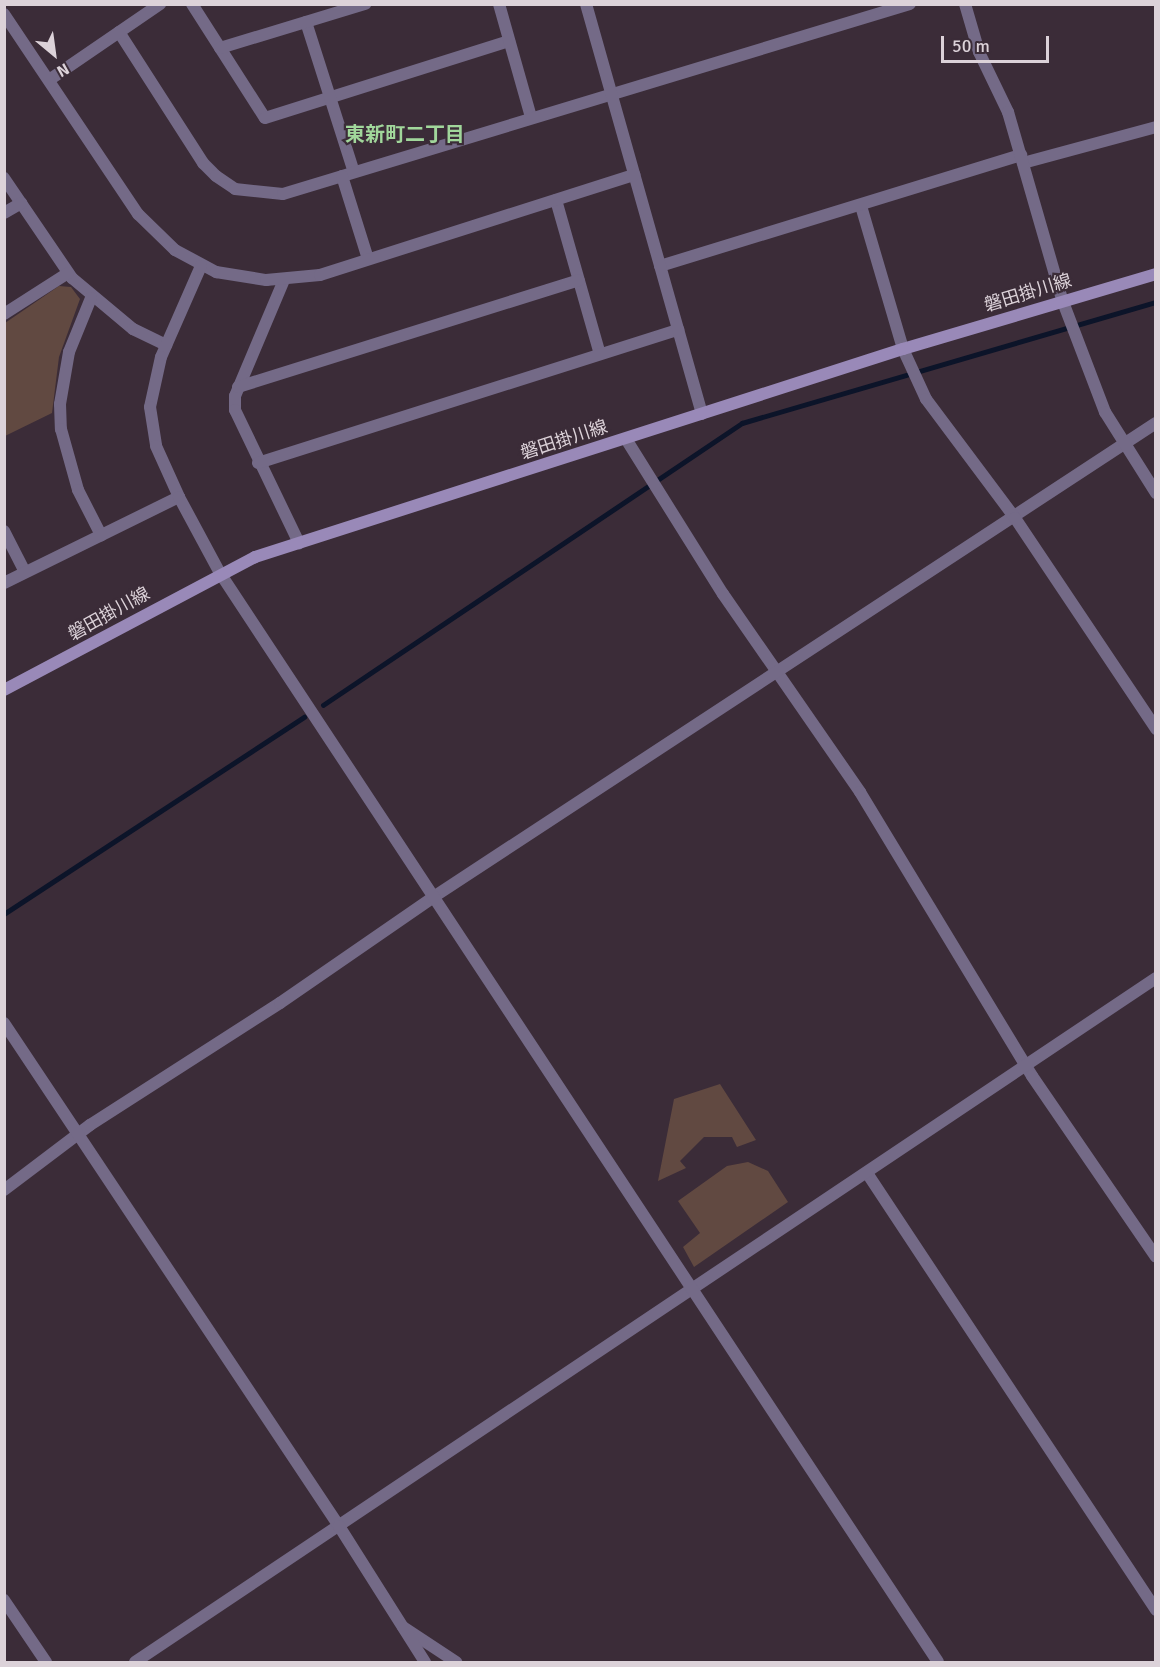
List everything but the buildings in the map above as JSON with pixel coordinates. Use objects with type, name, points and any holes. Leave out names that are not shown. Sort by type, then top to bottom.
[{"type":"main road","name":"磐田掛川線","points":[[4,690],[220,573],[299,543],[903,349],[1155,274]]},
{"type":"street","points":[[4,8],[9,4]]},
{"type":"street","points":[[49,80],[160,4]]},
{"type":"street","points":[[192,4],[265,118],[509,41]]},
{"type":"street","points":[[220,48],[365,4]]},
{"type":"street","points":[[499,4],[531,117]]},
{"type":"street","points":[[586,4],[702,414]]},
{"type":"street","points":[[119,32],[203,164],[235,189],[257,194],[283,194],[611,92],[910,4]]},
{"type":"street","points":[[965,4],[979,52],[1008,112],[1063,302],[1105,412],[1155,493]]},
{"type":"street","points":[[4,14],[138,214],[153,232],[201,266],[240,278],[284,280],[320,275],[634,175]]},
{"type":"street","points":[[306,22],[331,98],[369,260]]},
{"type":"street","points":[[660,266],[1022,159],[1155,127]]},
{"type":"street","points":[[4,178],[68,273],[91,298],[133,329],[166,345]]},
{"type":"street","points":[[556,200],[600,354]]},
{"type":"street","points":[[4,213],[21,203]]},
{"type":"street","points":[[861,206],[903,349],[926,399],[1015,518],[1155,729]]},
{"type":"street","points":[[201,266],[166,345],[153,382],[152,428],[156,446],[179,497],[220,573],[938,1662]]},
{"type":"street","points":[[4,314],[68,273]]},
{"type":"street","points":[[284,280],[238,387],[235,410],[258,463],[299,543]]},
{"type":"street","points":[[238,387],[579,280]]},
{"type":"street","points":[[91,298],[69,352],[60,404],[61,429],[78,490],[101,535]]},
{"type":"street","points":[[258,463],[678,330]]},
{"type":"street","points":[[4,1190],[79,1136],[435,896],[777,670],[1015,518],[1155,423]]},
{"type":"street","points":[[626,439],[723,594],[777,670],[901,857],[1027,1066],[1155,1257]]},
{"type":"street","points":[[4,583],[179,497]]},
{"type":"street","points":[[4,531],[25,572]]},
{"type":"street","points":[[135,1662],[1155,978]]},
{"type":"street","points":[[4,1023],[339,1527],[425,1662]]},
{"type":"street","points":[[867,1173],[1155,1610]]},
{"type":"street","points":[[4,1600],[46,1662]]},
{"type":"street","points":[[403,1627],[456,1662]]},
{"type":"shaded area","points":[[59,286],[71,287],[80,299],[59,357],[52,413],[5,436],[5,323]]},
{"type":"shaded area","points":[[720,1084],[756,1140],[737,1147],[732,1137],[704,1137],[680,1161],[686,1168],[658,1181],[674,1099]]},
{"type":"shaded area","points":[[748,1162],[768,1171],[788,1202],[694,1267],[683,1247],[700,1233],[678,1201],[727,1166]]},
{"type":"waterway","points":[[323,705],[742,423],[1156,302]]},
{"type":"waterway","points":[[4,914],[304,717]]},
{"type":"district","name":"東新町二丁目","points":[[405,134]]}]
